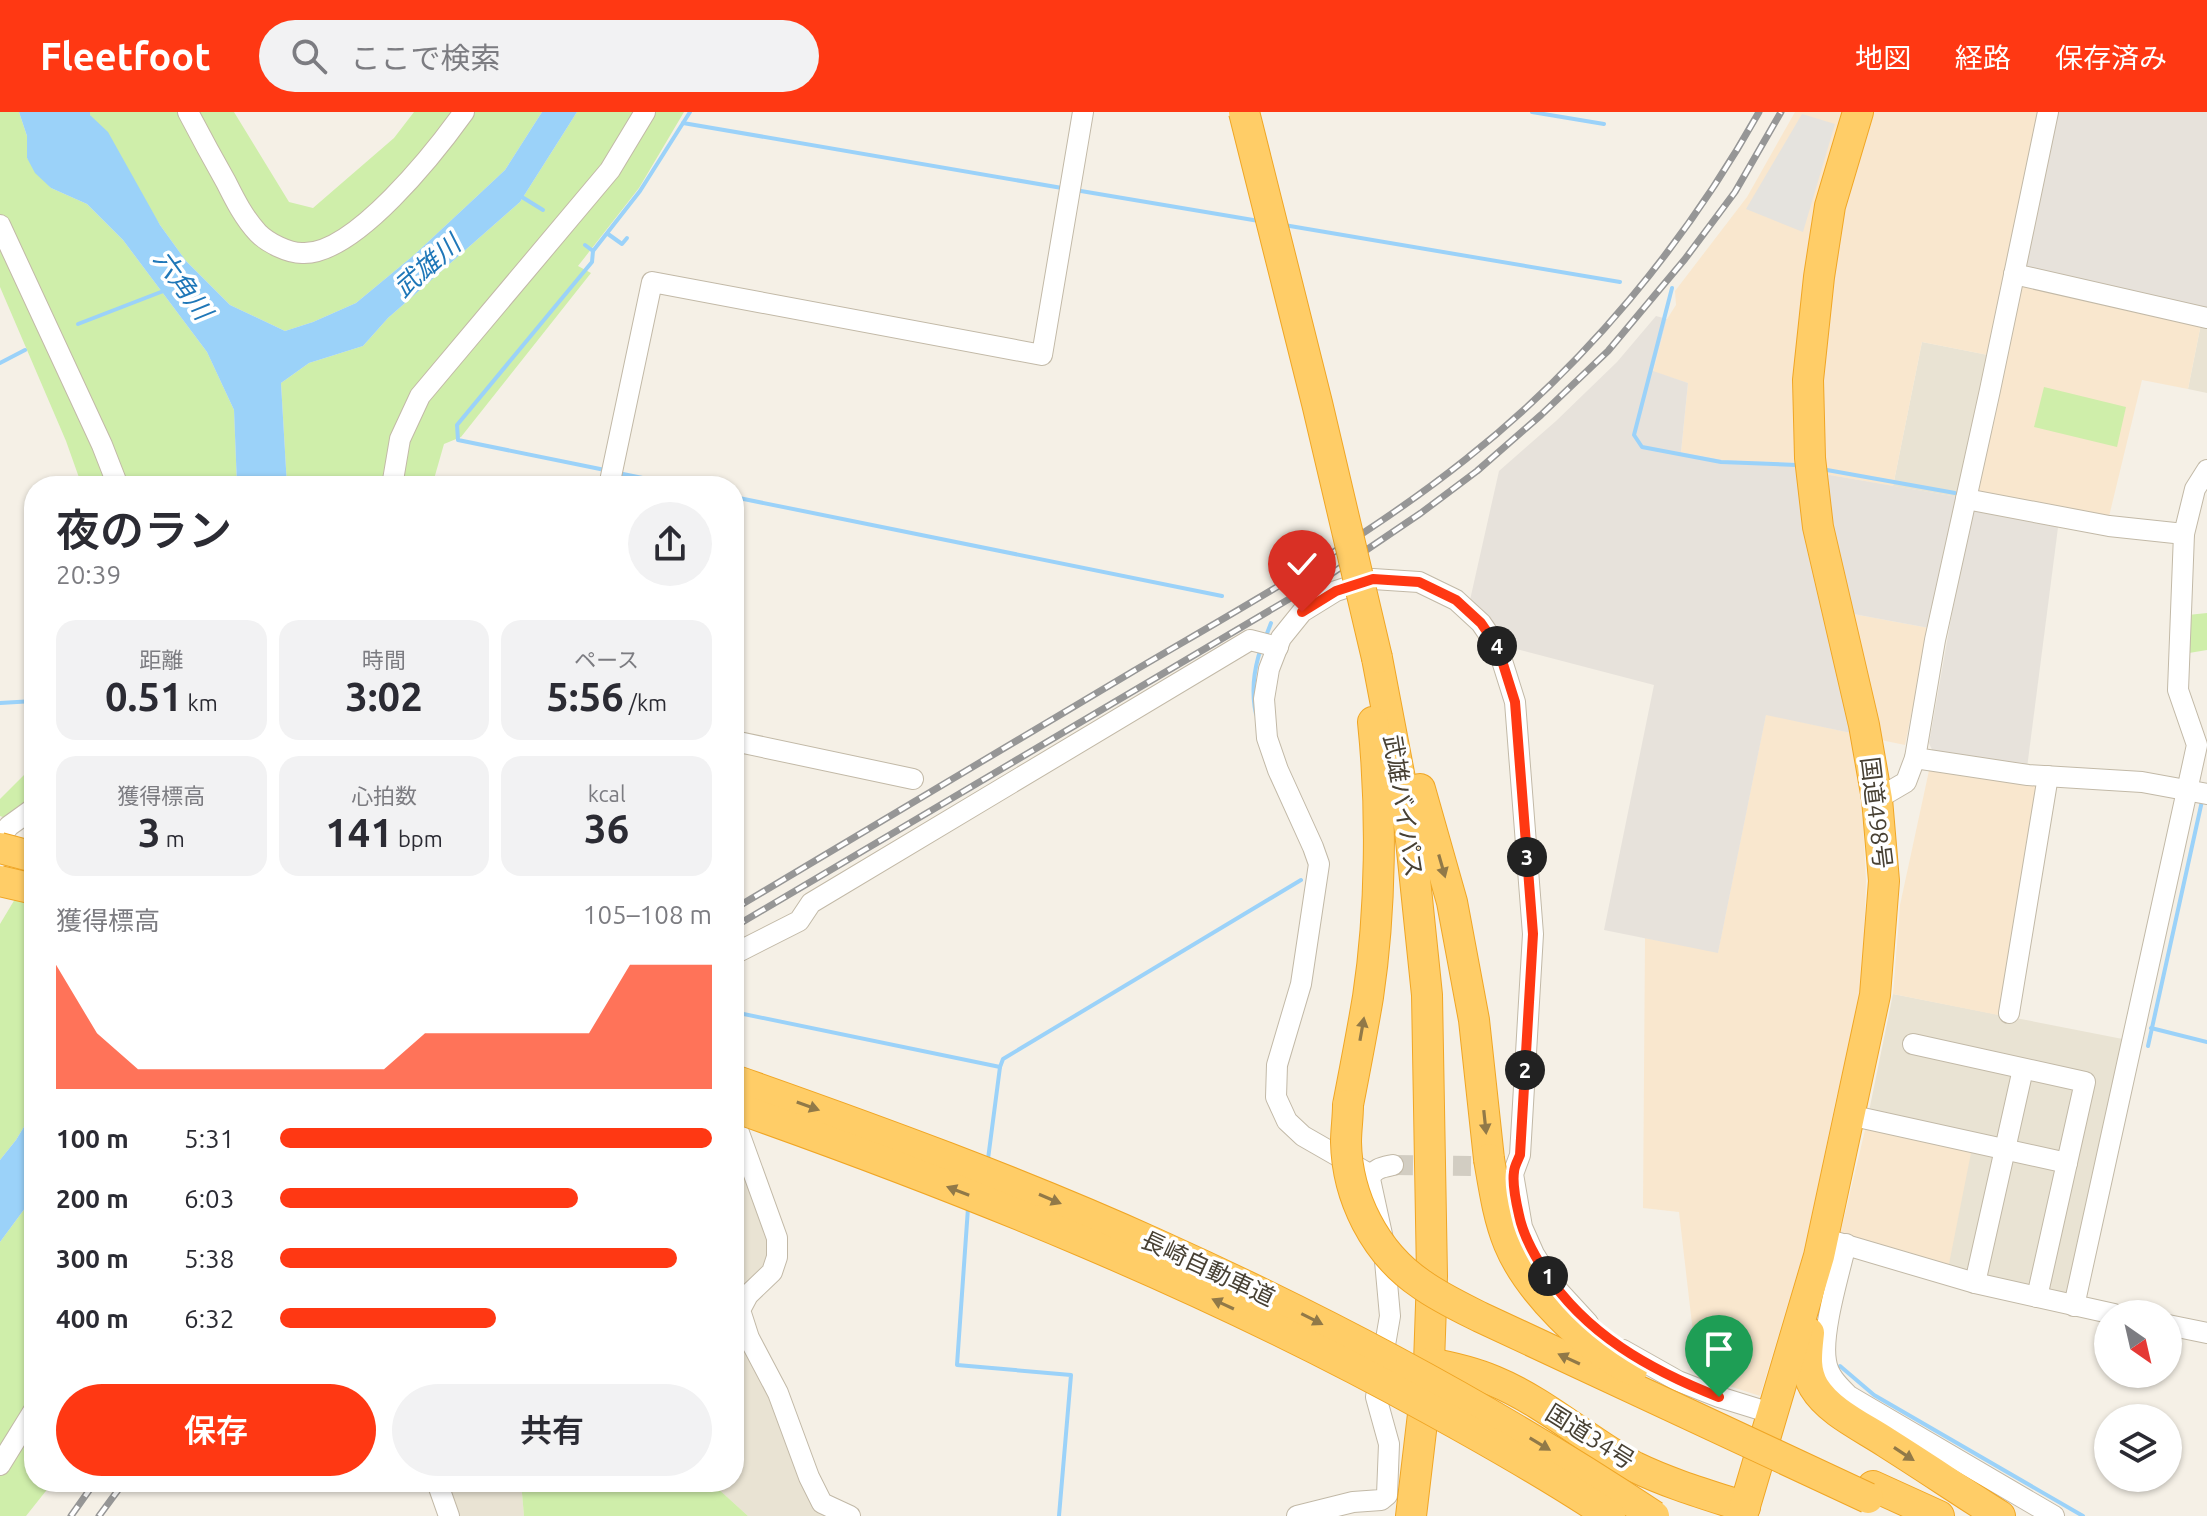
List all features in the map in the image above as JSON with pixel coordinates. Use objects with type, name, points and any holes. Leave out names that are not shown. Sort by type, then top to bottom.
[{"type":"highway","name":"武雄バイパス","points":[[1244,112],[1317,403],[1410,831],[1427,995],[1432,1276],[1429,1363],[1411,1516]]},
{"type":"highway","name":"国道498号","points":[[1753,1497],[1774,1414],[1829,1246],[1849,1115],[1875,995],[1884,881],[1877,799],[1864,725],[1818,527],[1810,458],[1808,380],[1819,277],[1830,206],[1858,112]]},
{"type":"highway","points":[[1372,663],[1377,881],[1368,995],[1348,1105],[1346,1142],[1356,1199],[1382,1247],[1400,1268],[1418,1282],[1480,1317],[1871,1492],[1939,1516]]},
{"type":"highway","points":[[1372,663],[1402,724],[1452,902],[1474,1020],[1500,1217],[1521,1267],[1555,1312],[1623,1366],[1871,1492],[1907,1516]]},
{"type":"highway","points":[[2,835],[24,850]]},
{"type":"highway","points":[[0,881],[24,887]]},
{"type":"highway","name":"長崎自動車道","points":[[744,1084],[1022,1187],[1155,1243],[1395,1361],[1492,1415],[1654,1516]]},
{"type":"highway","name":"長崎自動車道","points":[[744,1122],[818,1136],[1140,1265],[1236,1309],[1401,1393],[1610,1516]]},
{"type":"highway","points":[[1829,1246],[1806,1359],[1808,1375],[1815,1389],[1824,1400],[1863,1427],[2000,1516]]},
{"type":"highway","name":"国道34号","points":[[1429,1363],[1464,1370],[1495,1382],[1529,1399],[1606,1450],[1670,1482],[1753,1497]]},
{"type":"highway","points":[[1753,1497],[1785,1422],[1802,1409],[1820,1409],[1863,1427]]},
{"type":"street","points":[[188,112],[244,215],[260,236],[282,248],[303,254],[331,246],[367,222],[409,180],[464,112]]},
{"type":"street","points":[[394,476],[400,439],[420,396],[610,170],[645,112]]},
{"type":"street","points":[[611,476],[652,282],[1042,355],[1083,112]]},
{"type":"street","points":[[1877,799],[1906,782],[1915,758],[1935,640],[2048,112]]},
{"type":"street","points":[[0,225],[114,476]]},
{"type":"street","points":[[2014,274],[2207,318]]},
{"type":"street","points":[[2074,1306],[2198,792],[2197,745],[2178,690],[2184,534],[2195,489],[2207,470]]},
{"type":"street","points":[[1966,499],[2109,526],[2184,534]]},
{"type":"street","points":[[1371,1175],[1303,1136],[1287,1121],[1276,1097],[1277,1065],[1301,984],[1319,864],[1267,738],[1264,699],[1269,669],[1281,638],[1302,612],[1336,591],[1373,579],[1419,582],[1456,600],[1481,623],[1498,648],[1515,702],[1533,934],[1520,1155],[1491,1166],[1534,1254],[1554,1286],[1582,1318],[1622,1349],[1678,1381],[1774,1414]]},
{"type":"street","points":[[744,949],[799,921],[811,903],[1250,640],[1278,647]]},
{"type":"street","points":[[744,743],[913,779]]},
{"type":"street","points":[[1915,758],[2028,775],[2142,782],[2198,792]]},
{"type":"street","points":[[2009,1013],[2048,776]]},
{"type":"street","points":[[2,835],[24,816]]},
{"type":"street","points":[[0,897],[24,862]]},
{"type":"street","points":[[1913,1044],[2085,1082],[2037,1297]]},
{"type":"street","points":[[1975,1283],[2023,1069]]},
{"type":"street","points":[[1849,1115],[2067,1163]]},
{"type":"street","points":[[744,1145],[777,1238],[777,1257],[772,1272],[744,1302]]},
{"type":"street","points":[[1297,1516],[1353,1502],[1381,1500],[1387,1495],[1389,1444],[1376,1397],[1390,1316],[1383,1239],[1370,1179],[1381,1168],[1393,1165]]},
{"type":"street","points":[[2054,1516],[1849,1396],[1833,1380],[1826,1362],[1829,1246],[2094,1310]]},
{"type":"street","points":[[744,1322],[778,1393],[809,1477],[822,1503],[850,1516]]},
{"type":"street","points":[[2182,1328],[2207,1333]]},
{"type":"street","points":[[0,1465],[24,1426]]},
{"type":"street","points":[[441,1492],[449,1516]]},
{"type":"shaded area","points":[[1795,112],[1845,112],[1813,210],[1801,308],[1800,463],[1723,460],[1681,452],[1688,383],[1653,372],[1667,319],[1676,305],[1675,291],[1747,197]]},
{"type":"shaded area","points":[[1870,112],[2039,112],[1988,355],[1922,342],[1893,486],[1824,474],[1821,381],[1839,214]]},
{"type":"shaded area","points":[[2058,112],[2207,112],[2207,311],[2025,270]]},
{"type":"shaded area","points":[[1802,114],[1835,124],[1803,232],[1746,209]]},
{"type":"shaded area","points":[[2023,281],[2201,324],[2188,389],[2142,380],[2106,529],[1975,506]]},
{"type":"shaded area","points":[[2207,311],[2207,393],[2188,389],[2201,324]]},
{"type":"shaded area","points":[[1656,316],[1667,319],[1653,371],[1688,383],[1681,452],[1723,460],[1800,463],[1851,733],[1766,715],[1718,953],[1604,930],[1654,685],[1516,649],[1499,637],[1470,600],[1499,471],[1617,362]]},
{"type":"shaded area","points":[[1922,342],[1988,355],[1958,497],[1893,486]]},
{"type":"shaded area","points":[[1824,474],[1958,497],[1929,628],[1848,613]]},
{"type":"shaded area","points":[[1975,506],[2059,520],[2027,768],[1933,752],[1929,743],[1955,596]]},
{"type":"shaded area","points":[[1848,613],[1929,628],[1905,745],[1876,739]]},
{"type":"shaded area","points":[[1766,714],[1851,733],[1862,805],[1866,881],[1862,996],[1845,1084],[1837,1094],[1806,1244],[1760,1396],[1698,1376],[1679,1212],[1643,1208],[1645,938],[1718,952]]},
{"type":"shaded area","points":[[1933,752],[2053,770],[2013,1018],[1893,994],[1900,905]]},
{"type":"shaded area","points":[[1893,994],[2138,1042],[2078,1312],[1946,1279],[1866,1126]]},
{"type":"shaded area","points":[[1866,1126],[1972,1148],[1946,1279],[1837,1247]]},
{"type":"shaded area","points":[[744,1161],[773,1238],[769,1268],[744,1292]]},
{"type":"shaded area","points":[[744,1323],[836,1516],[748,1516],[722,1492],[744,1492]]},
{"type":"shaded area","points":[[449,1492],[522,1492],[524,1516],[455,1516]]},
{"type":"green space","points":[[0,112],[19,112],[27,136],[27,158],[51,188],[87,204],[123,240],[207,352],[234,410],[237,476],[78,476],[0,287]]},
{"type":"green space","points":[[90,112],[234,112],[289,202],[313,208],[394,138],[414,112],[542,112],[505,170],[414,255],[356,303],[285,331],[230,305],[186,261]]},
{"type":"green space","points":[[577,112],[684,112],[639,188],[578,266],[591,273],[461,437],[444,444],[435,476],[286,476],[281,383],[309,363],[363,346],[388,318],[520,202]]},
{"type":"green space","points":[[2044,387],[2126,407],[2117,447],[2034,427]]},
{"type":"green space","points":[[2207,613],[2207,650],[2189,653],[2188,615]]},
{"type":"green space","points":[[24,775],[24,824],[0,816],[0,799]]},
{"type":"green space","points":[[15,899],[24,902],[24,1127],[0,1160],[0,924]]},
{"type":"green space","points":[[24,1210],[24,1492],[45,1492],[26,1516],[0,1516],[0,1242]]},
{"type":"green space","points":[[522,1492],[722,1492],[748,1516],[524,1516]]},
{"type":"water","points":[[19,112],[90,112],[108,132],[160,225],[186,261],[230,305],[285,331],[356,303],[414,255],[505,170],[542,112],[577,112],[520,202],[388,318],[363,346],[309,363],[281,383],[286,476],[237,476],[234,410],[207,352],[123,240],[87,204],[51,188],[35,173],[27,158],[27,136]]},
{"type":"water","points":[[24,1127],[24,1210],[0,1242],[0,1160]]},
{"type":"waterway","points":[[585,245],[593,251],[640,191],[690,112]]},
{"type":"waterway","points":[[1532,112],[1604,124]]},
{"type":"waterway","points":[[683,123],[1062,188]]},
{"type":"waterway","points":[[1075,190],[1259,221]]},
{"type":"waterway","points":[[522,197],[543,210]]},
{"type":"waterway","points":[[1284,225],[1620,282]]},
{"type":"waterway","points":[[608,234],[622,244],[627,238]]},
{"type":"waterway","points":[[593,251],[592,262],[457,425],[458,440],[605,470]]},
{"type":"waterway","points":[[1672,288],[1634,435],[1642,447],[1721,462],[1796,465]]},
{"type":"waterway","name":"六角川","points":[[78,324],[166,290]]},
{"type":"waterway","points":[[0,363],[25,350]]},
{"type":"waterway","points":[[1827,470],[1955,493]]},
{"type":"waterway","points":[[618,473],[633,476]]},
{"type":"waterway","points":[[744,499],[1222,596]]},
{"type":"waterway","points":[[1266,636],[1271,623]]},
{"type":"waterway","points":[[1256,714],[1254,681],[1261,648]]},
{"type":"waterway","points":[[0,703],[24,702]]},
{"type":"waterway","points":[[2148,1046],[2202,801]]},
{"type":"waterway","points":[[988,1159],[1003,1059],[1301,880]]},
{"type":"waterway","points":[[744,1014],[1000,1067]]},
{"type":"waterway","points":[[2151,1028],[2207,1042]]},
{"type":"waterway","points":[[968,1208],[957,1365],[1071,1375],[1059,1516]]},
{"type":"waterway","points":[[1840,1366],[1874,1395],[2083,1516]]},
{"type":"tunnel","points":[[1393,1165],[1471,1166]]},
{"type":"railway","points":[[744,903],[1303,571],[1427,489],[1466,459],[1552,384],[1629,300],[1699,209],[1759,112]]},
{"type":"railway","points":[[744,921],[1328,576],[1477,471],[1608,351],[1685,259],[1735,192],[1781,112]]},
{"type":"railway","points":[[71,1516],[88,1492]]},
{"type":"railway","points":[[99,1516],[117,1492]]},
{"type":"route","points":[[1302,612],[1336,591],[1373,579],[1419,582],[1456,600],[1481,623],[1498,648],[1515,702],[1533,934],[1520,1155],[1513,1174],[1522,1227],[1554,1286],[1582,1318],[1622,1349],[1678,1381],[1719,1397]]},
{"type":"water label","name":"武雄川","points":[[427,266]]}]
